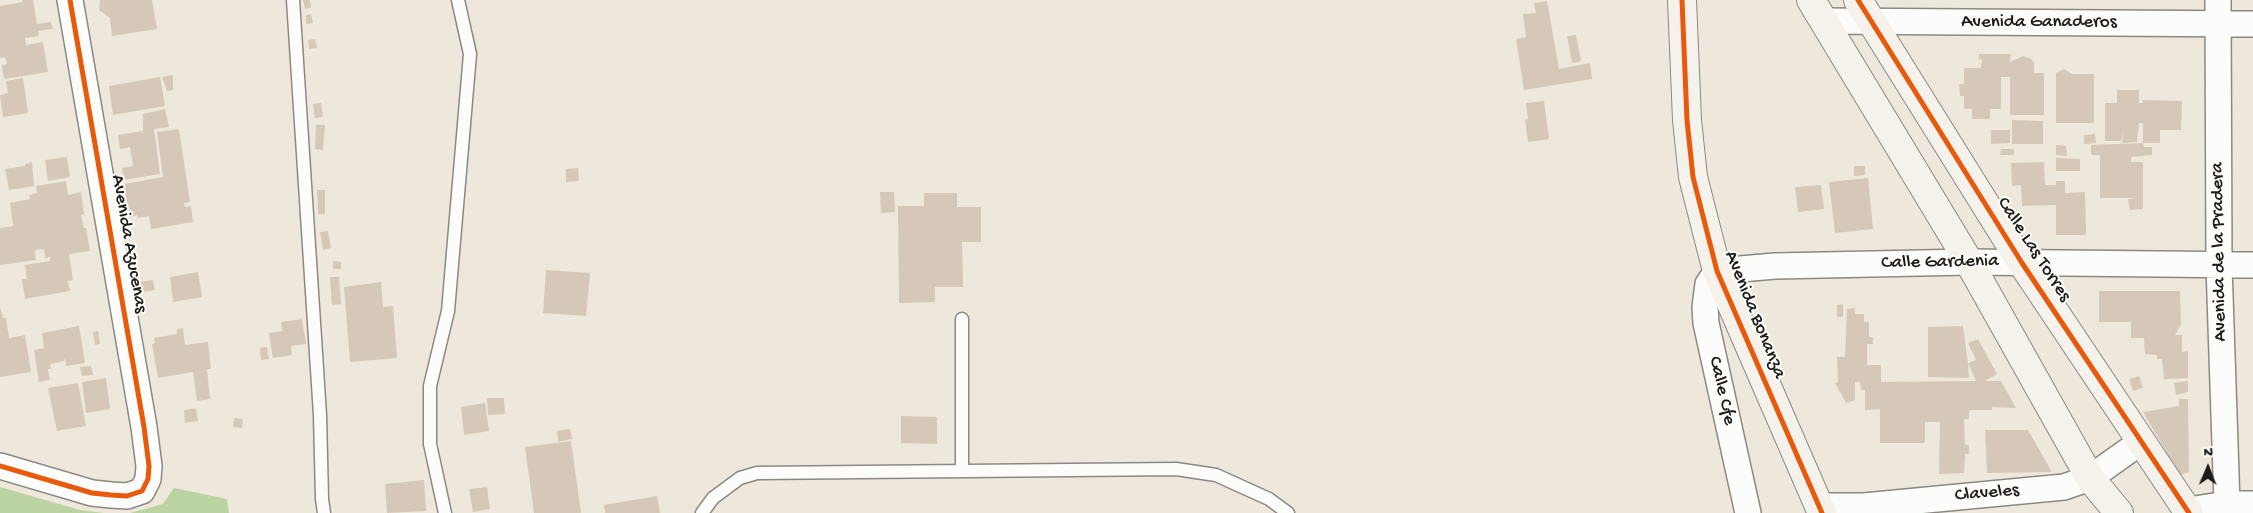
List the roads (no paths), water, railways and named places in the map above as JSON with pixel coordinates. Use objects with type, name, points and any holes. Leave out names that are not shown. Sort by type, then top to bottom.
[{"type":"street","name":"Avenida Azucenas","points":[[0,466],[92,493],[127,496],[142,492],[148,479],[149,466],[144,427],[70,0]]},
{"type":"street","name":"Avenida Bonanza","points":[[1682,0],[1686,120],[1693,177],[1717,271],[1820,509]]},
{"type":"street","name":"Avenida Ganaderos","points":[[1818,11],[2218,12],[2253,24]]},
{"type":"street","points":[[1818,11],[1969,262],[2090,478],[2119,513]]},
{"type":"street","name":"Calle Las Torres","points":[[1864,11],[2022,263],[2188,511]]},
{"type":"street","name":"Avenida de la Pradera","points":[[2218,12],[2219,266],[2227,504]]},
{"type":"street","name":"Calle Gardenia","points":[[1717,271],[1775,266],[1969,262],[2253,266]]},
{"type":"street","name":"Calle Cfe","points":[[1717,271],[1708,284],[1705,306],[1706,323],[1748,513]]},
{"type":"street","name":"Claveles","points":[[1820,509],[1866,510],[2064,487],[2090,478],[2142,441]]},
{"type":"street","points":[[2188,511],[2227,504],[2253,504]]},
{"type":"lane","points":[[293,0],[320,415],[324,513]]},
{"type":"lane","points":[[445,513],[430,444],[430,386],[448,311],[470,54],[458,0]]},
{"type":"lane","points":[[962,319],[962,471]]},
{"type":"lane","points":[[702,513],[714,498],[740,478],[757,473],[1176,469],[1216,475],[1269,499],[1288,513]]}]
